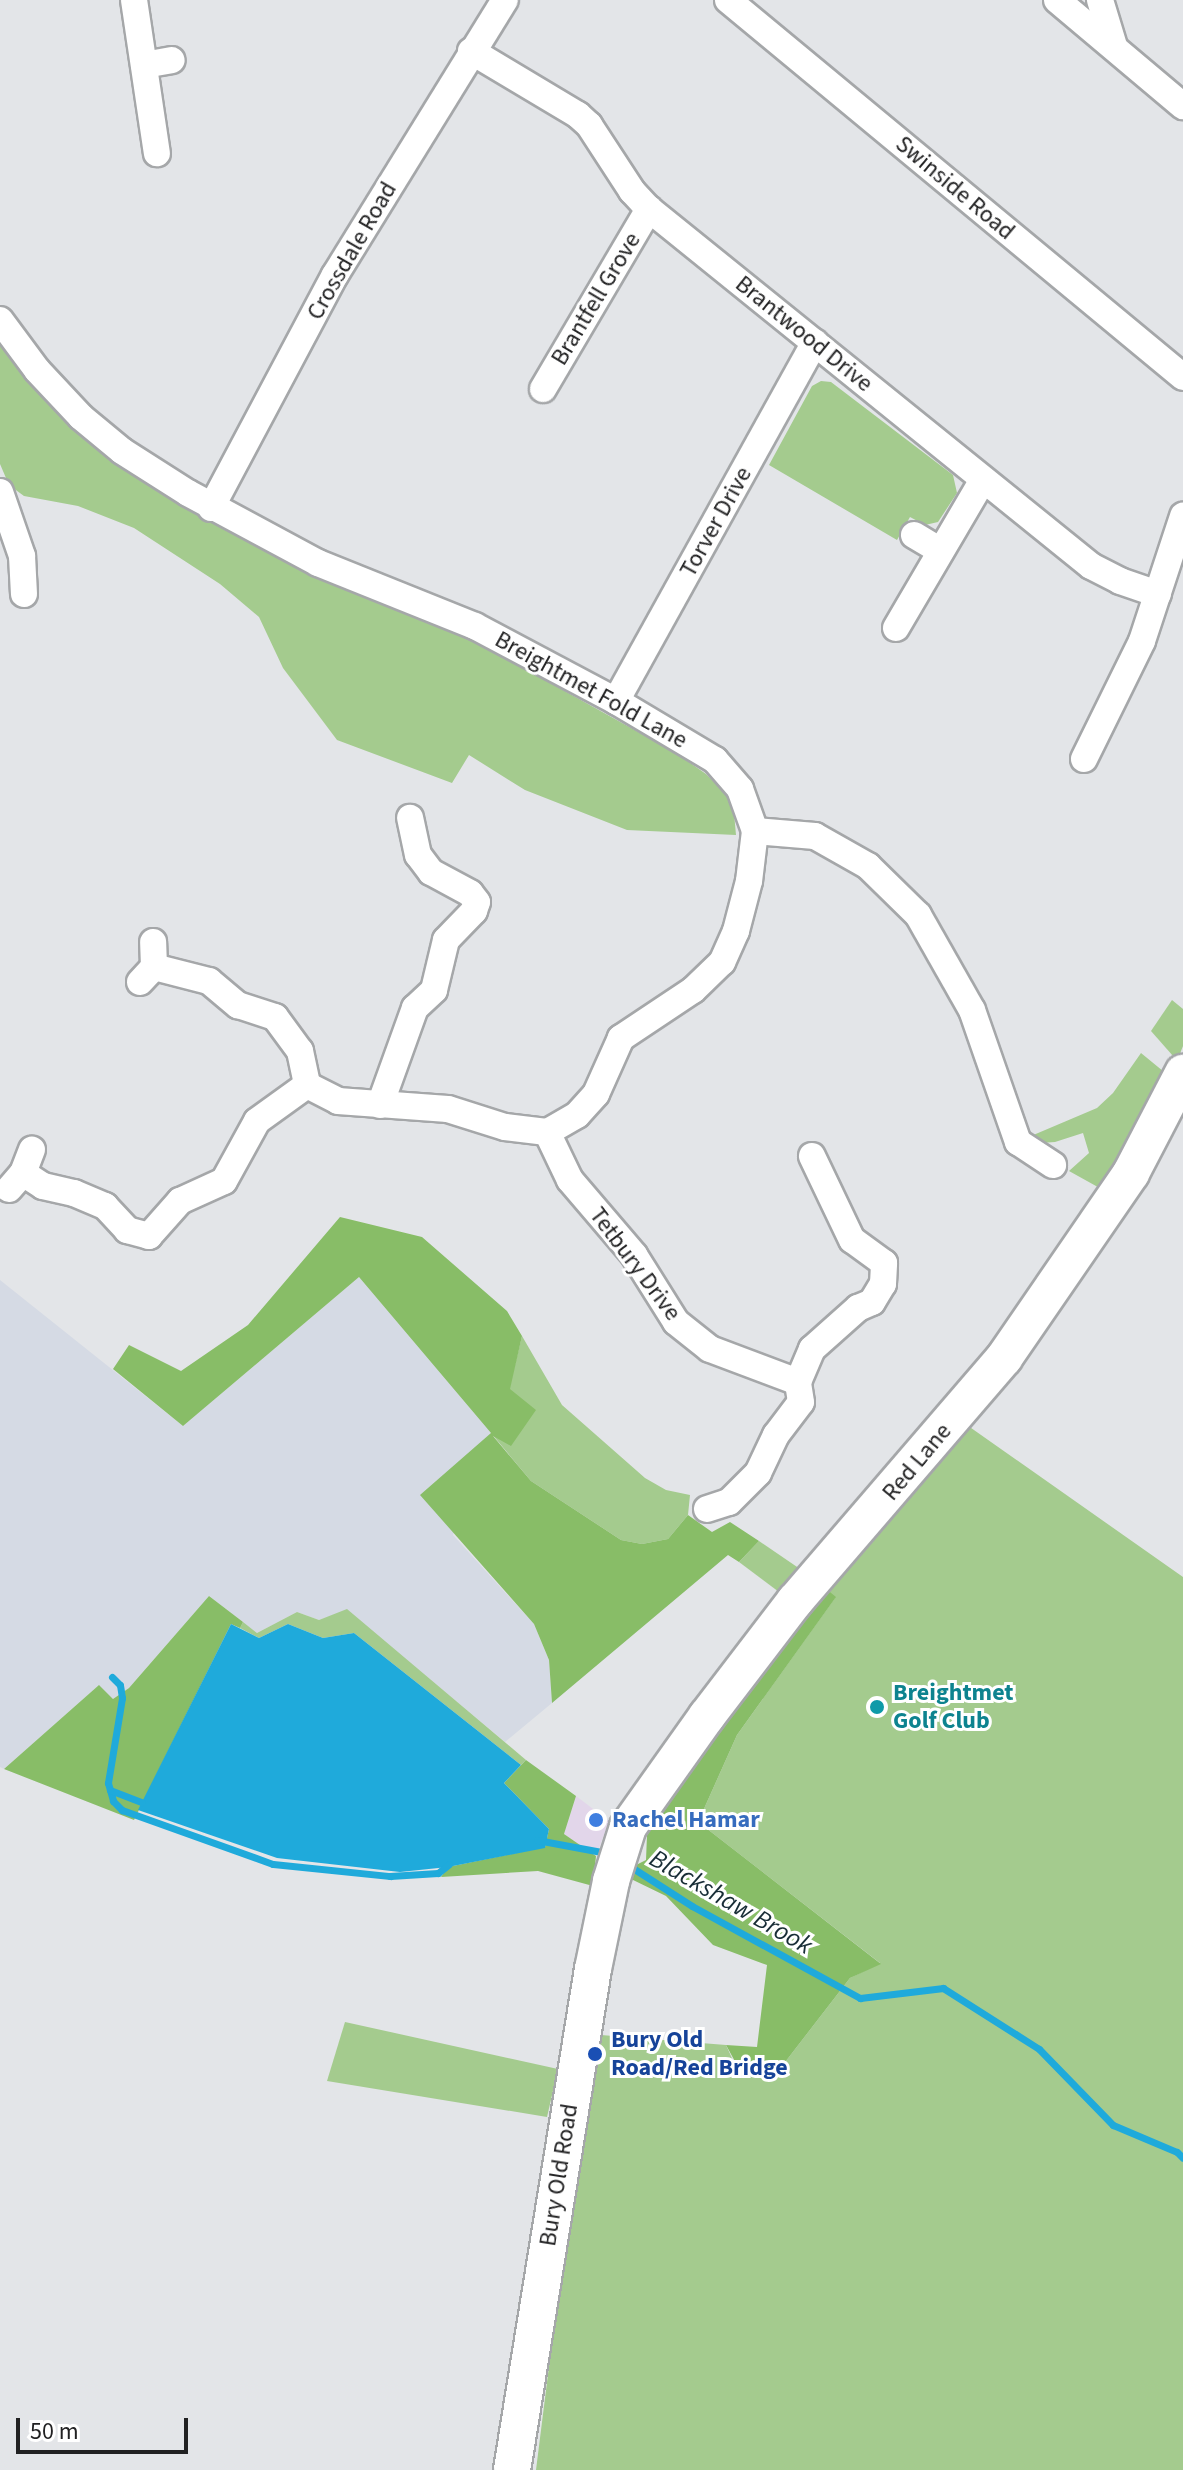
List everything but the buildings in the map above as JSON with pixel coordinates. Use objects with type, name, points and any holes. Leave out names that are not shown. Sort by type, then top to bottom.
[{"type":"street","points":[[134,0],[157,153]]},
{"type":"street","name":"Crossdale Road","points":[[211,508],[335,275],[505,0]]},
{"type":"street","name":"Swinside Road","points":[[728,0],[1183,377]]},
{"type":"street","points":[[1057,0],[1183,106]]},
{"type":"street","points":[[1100,0],[1114,46]]},
{"type":"street","name":"Brantwood Drive","points":[[471,51],[589,125],[632,191],[649,209],[1091,566],[1120,581],[1158,594]]},
{"type":"street","points":[[144,65],[172,60]]},
{"type":"street","name":"Brantfell Grove","points":[[543,389],[649,209]]},
{"type":"street","name":"Breightmet Fold Lane","points":[[0,320],[37,370],[81,417],[122,451],[211,508],[318,563],[475,626],[616,701],[715,760],[740,789],[755,831]]},
{"type":"street","name":"Torver Drive","points":[[616,701],[815,342]]},
{"type":"street","points":[[896,628],[983,480]]},
{"type":"street","points":[[0,492],[22,556],[24,594]]},
{"type":"street","points":[[1083,759],[1132,666],[1183,516]]},
{"type":"street","points":[[914,535],[941,551]]},
{"type":"street","points":[[380,1105],[415,1008],[434,990],[446,940],[486,897],[470,893],[431,872],[418,855],[406,814]]},
{"type":"street","points":[[307,1085],[338,1101],[448,1109],[505,1127],[547,1132],[577,1115],[596,1094],[621,1038],[693,990],[722,962],[743,906],[755,831],[815,836],[868,866],[918,915],[972,1010],[1018,1142],[1053,1165]]},
{"type":"street","points":[[149,964],[209,981],[238,1005],[275,1017],[300,1051],[307,1085]]},
{"type":"street","name":"Red Lane","points":[[611,1881],[626,1834],[707,1716],[795,1601],[1004,1358],[1131,1173],[1183,1073]]},
{"type":"street","points":[[21,1171],[43,1186],[74,1193],[105,1206],[127,1230],[149,1236],[180,1201],[224,1181],[257,1121],[307,1085]]},
{"type":"street","name":"Tetbury Drive","points":[[547,1132],[570,1180],[634,1255],[676,1322],[710,1349],[798,1382]]},
{"type":"street","points":[[707,1509],[729,1502],[758,1473],[776,1435],[801,1402],[798,1382],[812,1349],[858,1308],[872,1302],[883,1284],[884,1263],[852,1240],[808,1151]]},
{"type":"street","name":"Bury Old Road","points":[[512,2470],[593,1969],[611,1881]]},
{"type":"shaded area","points":[[359,1277],[491,1433],[453,1535],[534,1624],[549,1660],[552,1703],[505,1742],[347,1610],[319,1620],[297,1612],[257,1633],[209,1596],[129,1688],[113,1699],[98,1686],[4,1769],[0,1767],[0,1280],[183,1426]]},
{"type":"shaded area","points":[[576,1796],[609,1821],[596,1856],[564,1834]]},
{"type":"green space","points":[[0,344],[78,433],[122,469],[305,572],[444,624],[676,753],[706,774],[727,795],[734,813],[736,835],[627,830],[525,790],[469,755],[452,783],[337,740],[283,668],[259,617],[220,584],[134,528],[78,506],[24,496],[9,485],[0,464]]},
{"type":"green space","points":[[821,381],[831,382],[953,475],[957,493],[938,522],[925,525],[910,517],[897,540],[769,465],[812,386]]},
{"type":"green space","points":[[1172,1000],[1183,1009],[1183,1046],[1179,1056],[1173,1056],[1151,1031]]},
{"type":"green space","points":[[1141,1053],[1169,1076],[1105,1191],[1069,1171],[1089,1153],[1083,1133],[1041,1143],[1031,1136],[1097,1108],[1113,1093]]},
{"type":"green space","points":[[340,1217],[422,1237],[507,1311],[522,1336],[510,1389],[536,1410],[511,1446],[493,1436],[531,1481],[621,1540],[642,1544],[668,1539],[688,1515],[712,1532],[730,1522],[759,1541],[739,1562],[728,1555],[552,1703],[549,1660],[534,1624],[420,1495],[491,1433],[359,1277],[183,1426],[113,1369],[129,1345],[181,1371],[248,1325]]},
{"type":"green space","points":[[522,1336],[562,1405],[645,1478],[666,1490],[690,1495],[688,1515],[668,1539],[642,1544],[621,1540],[531,1481],[491,1433],[509,1389]]},
{"type":"green space","name":"Breightmet Golf Club","points":[[964,1423],[1183,1577],[1183,2470],[536,2470],[579,2127],[601,2035],[726,2045],[736,2067],[779,2070],[850,1978],[880,1963],[706,1828],[703,1811],[737,1735],[835,1598],[825,1588]]},
{"type":"green space","points":[[759,1541],[803,1571],[783,1595],[739,1562]]},
{"type":"green space","points":[[825,1588],[836,1597],[737,1735],[703,1811],[706,1828],[881,1964],[850,1978],[779,2070],[738,2067],[726,2045],[757,2047],[767,1965],[713,1945],[666,1896],[631,1879],[634,1866],[646,1860],[647,1835],[714,1732]]},
{"type":"green space","points":[[209,1596],[243,1622],[240,1628],[231,1624],[134,1820],[4,1769],[99,1685],[113,1699],[129,1688]]},
{"type":"green space","points":[[347,1609],[526,1760],[521,1765],[354,1633],[323,1638],[288,1624],[259,1638],[240,1628],[243,1622],[257,1633],[297,1612],[319,1620]]},
{"type":"green space","points":[[526,1760],[576,1796],[564,1834],[596,1856],[593,1886],[538,1871],[441,1877],[448,1867],[545,1847],[549,1829],[504,1783]]},
{"type":"green space","points":[[345,2022],[558,2069],[547,2117],[327,2081]]},
{"type":"water","points":[[231,1624],[259,1638],[288,1624],[323,1638],[354,1633],[521,1765],[504,1783],[549,1829],[545,1848],[448,1867],[400,1872],[277,1858],[138,1810]]},
{"type":"waterway","name":"Blackshaw Brook","points":[[112,1677],[120,1685],[122,1698],[108,1783],[113,1801],[122,1810],[273,1864],[390,1876],[438,1873],[449,1864]]},
{"type":"waterway","points":[[110,1790],[142,1802]]},
{"type":"waterway","name":"Blackshaw Brook","points":[[537,1840],[607,1853]]},
{"type":"waterway","name":"Blackshaw Brook","points":[[628,1865],[692,1906],[860,1998],[943,1988],[1039,2049],[1113,2125],[1177,2152],[1183,2158]]},
{"type":"place","name":"Breightmet Golf Club","points":[[877,1707]]},
{"type":"place","name":"Rachel Hamar","points":[[596,1820]]},
{"type":"place","name":"Bury Old Road/Red Bridge","points":[[595,2054]]}]
